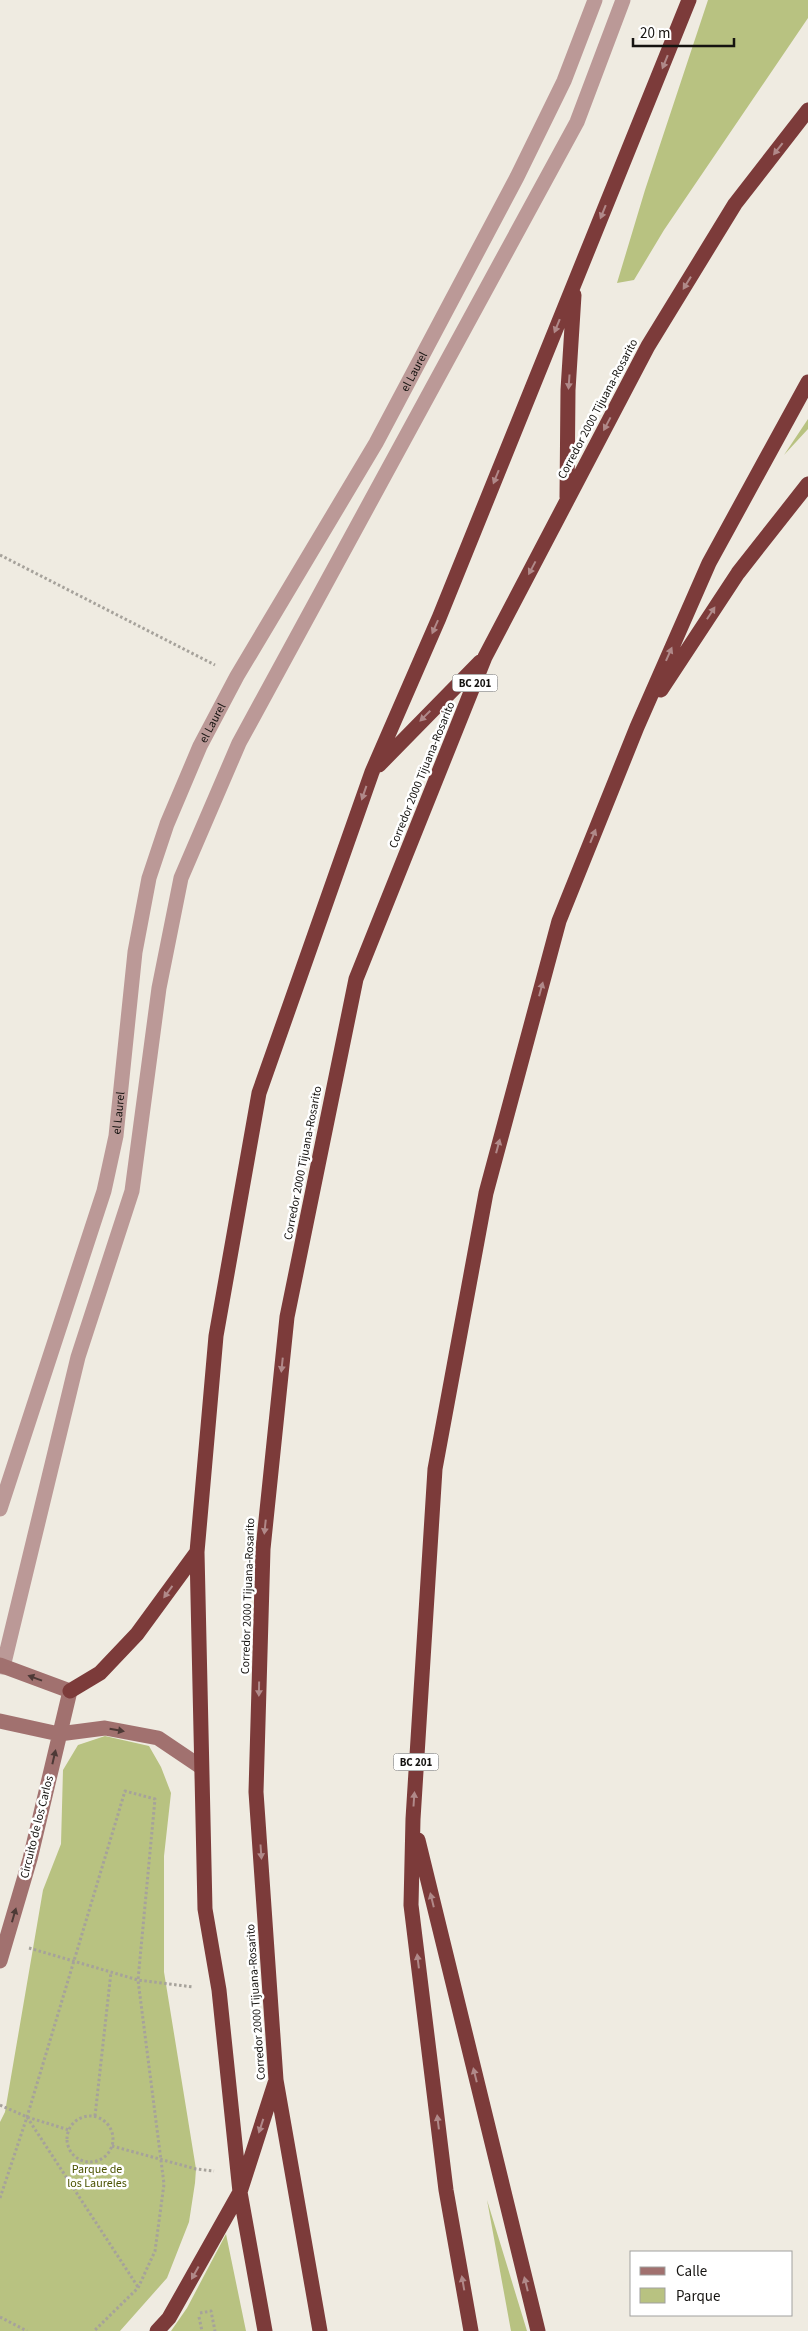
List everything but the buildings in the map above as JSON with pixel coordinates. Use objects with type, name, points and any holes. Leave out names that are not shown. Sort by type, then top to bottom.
[{"type":"highway","points":[[264,2331],[240,2192],[219,1990],[206,1909],[197,1552],[216,1336],[259,1093],[372,772],[439,618],[689,0]]},
{"type":"highway","name":"Corredor 2000 Tijuana-Rosarito","points":[[320,2331],[276,2080],[256,1792],[262,1548],[287,1317],[356,979],[485,657],[648,346],[730,212],[808,110]]},
{"type":"highway","points":[[567,500],[568,390],[576,281]]},
{"type":"highway","name":"BC 201","points":[[471,2331],[446,2190],[412,1915],[413,1819],[434,1469],[486,1193],[559,921],[637,727],[709,563],[808,382]]},
{"type":"highway","points":[[637,727],[738,573],[808,484]]},
{"type":"highway","points":[[372,772],[485,657]]},
{"type":"highway","points":[[70,1691],[100,1673],[137,1634],[197,1552]]},
{"type":"highway","points":[[413,1819],[538,2331]]},
{"type":"highway","points":[[157,2331],[170,2318],[240,2192],[276,2080]]},
{"type":"street","name":"el Laurel","points":[[0,1509],[104,1191],[116,1136],[135,952],[149,878],[167,824],[196,755],[237,676],[390,418],[517,177],[564,81],[595,0]]},
{"type":"street","points":[[70,1691],[1,1670],[78,1357],[132,1191],[159,988],[181,878],[239,742],[577,122],[623,0]]},
{"type":"street","name":"Circuito de los Carlos","points":[[0,1961],[30,1859],[70,1691]]},
{"type":"street","points":[[0,1721],[59,1734],[106,1728],[158,1738],[201,1767]]},
{"type":"path","points":[[0,556],[237,676]]},
{"type":"path","points":[[0,2198],[27,2117],[125,1792],[155,1799],[138,1980],[164,2184],[155,2251],[138,2288],[94,2331]]},
{"type":"path","points":[[6,1942],[138,1980],[219,1990]]},
{"type":"path","points":[[95,2116],[111,1972]]},
{"type":"path","points":[[0,2105],[27,2117],[69,2130]]},
{"type":"path","points":[[95,2116],[102,2119],[112,2131],[112,2146],[109,2153],[96,2162],[82,2161],[76,2157],[68,2145],[69,2130],[80,2119],[95,2116]]},
{"type":"path","points":[[27,2117],[138,2288]]},
{"type":"path","points":[[112,2146],[196,2169],[238,2174]]},
{"type":"path","points":[[202,2331],[198,2313],[211,2311],[215,2331]]},
{"type":"path","points":[[0,2317],[27,2331]]},
{"type":"green space","points":[[708,0],[808,0],[808,18],[664,230],[634,280],[617,283],[645,190]]},
{"type":"green space","points":[[808,419],[808,429],[784,455]]},
{"type":"green space","name":"Parque de los Laureles","points":[[105,1736],[149,1746],[161,1767],[171,1793],[164,1856],[164,1972],[196,2169],[189,2222],[167,2278],[120,2331],[0,2331],[0,2122],[5,2112],[43,1890],[61,1844],[63,1770],[78,1745]]},
{"type":"green space","points":[[487,2200],[527,2331],[511,2331]]},
{"type":"green space","points":[[226,2234],[246,2331],[171,2331],[187,2308]]}]
